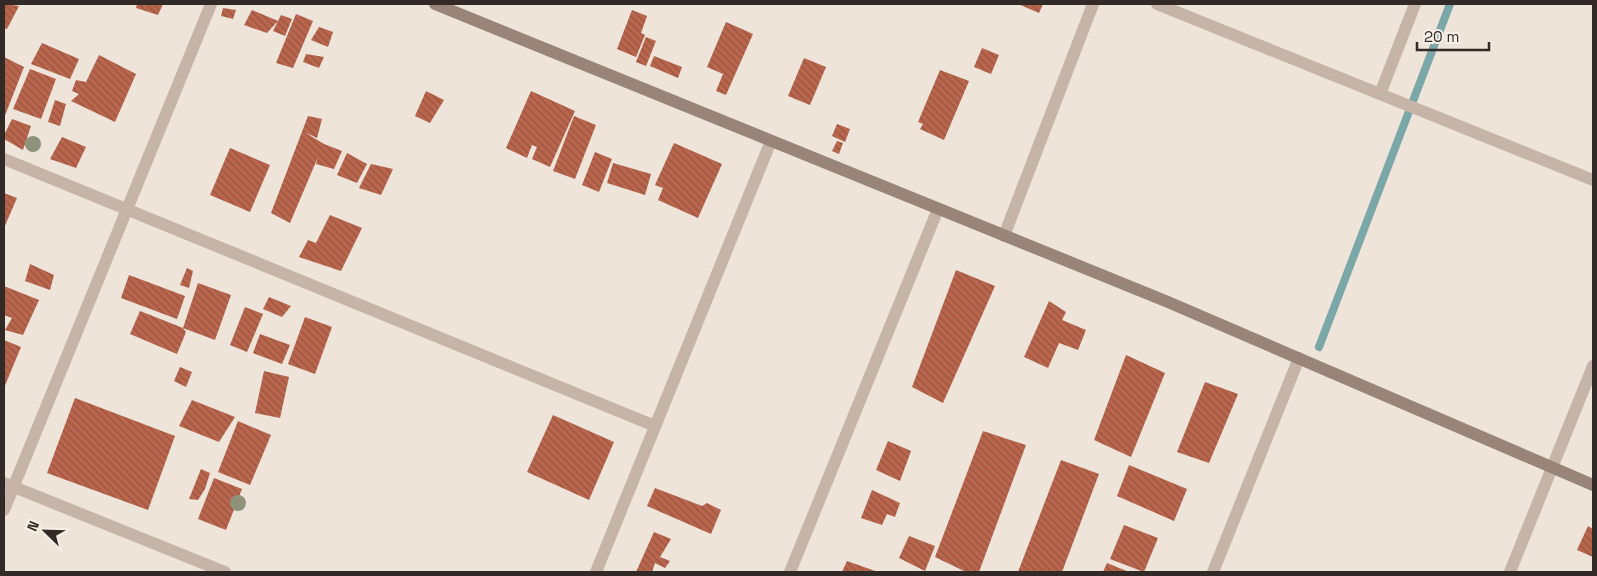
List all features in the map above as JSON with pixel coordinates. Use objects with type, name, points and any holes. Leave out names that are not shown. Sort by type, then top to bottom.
[{"type":"street","points":[[4,510],[8,485],[211,4]]},
{"type":"street","points":[[434,4],[1168,302],[1593,486]]},
{"type":"street","points":[[1004,236],[1093,4]]},
{"type":"street","points":[[1157,4],[1593,180]]},
{"type":"street","points":[[1380,94],[1415,4]]},
{"type":"street","points":[[596,572],[771,141]]},
{"type":"street","points":[[4,159],[655,426]]},
{"type":"street","points":[[790,572],[938,209]]},
{"type":"street","points":[[1213,572],[1299,358]]},
{"type":"street","points":[[1510,572],[1593,366]]},
{"type":"street","points":[[8,485],[225,572]]},
{"type":"building","points":[[4,4],[19,6],[7,29],[4,28]]},
{"type":"building","points":[[137,4],[163,4],[158,15],[136,8]]},
{"type":"building","points":[[1018,4],[1043,4],[1039,13]]},
{"type":"building","points":[[223,8],[236,10],[233,19],[221,16]]},
{"type":"building","points":[[252,10],[278,21],[267,33],[244,25]]},
{"type":"building","points":[[632,10],[647,16],[641,33],[645,35],[636,57],[617,49]]},
{"type":"building","points":[[296,14],[313,21],[293,68],[276,63]]},
{"type":"building","points":[[281,15],[292,19],[285,36],[273,31]]},
{"type":"building","points":[[726,22],[753,34],[726,95],[716,91],[723,74],[707,67]]},
{"type":"building","points":[[319,27],[333,32],[328,47],[311,40]]},
{"type":"building","points":[[646,37],[656,41],[646,66],[636,62]]},
{"type":"building","points":[[42,43],[79,59],[70,79],[31,64]]},
{"type":"building","points":[[982,48],[999,55],[991,74],[974,67]]},
{"type":"building","points":[[306,54],[324,57],[319,68],[303,62]]},
{"type":"building","points":[[99,55],[136,74],[115,122],[71,101],[79,94],[72,91],[76,80],[86,82]]},
{"type":"building","points":[[654,56],[682,67],[678,78],[650,66]]},
{"type":"building","points":[[4,57],[24,67],[4,118]]},
{"type":"building","points":[[804,58],[826,67],[810,105],[788,96]]},
{"type":"building","points":[[30,69],[56,79],[41,119],[13,109]]},
{"type":"building","points":[[940,70],[969,81],[944,140],[920,129],[923,124],[918,122]]},
{"type":"building","points":[[426,91],[444,100],[430,123],[415,116]]},
{"type":"building","points":[[531,91],[575,111],[550,167],[532,159],[537,147],[532,145],[527,158],[506,148]]},
{"type":"building","points":[[55,100],[66,104],[60,126],[48,122]]},
{"type":"building","points":[[308,116],[322,119],[317,138],[304,132],[324,144],[342,151],[334,169],[316,164],[318,157],[290,223],[271,213]]},
{"type":"building","points":[[574,116],[596,125],[575,179],[553,171]]},
{"type":"building","points":[[12,119],[31,126],[23,150],[4,139]]},
{"type":"building","points":[[837,124],[850,129],[845,142],[832,136]]},
{"type":"building","points":[[62,137],[86,147],[76,168],[50,159]]},
{"type":"building","points":[[837,141],[843,143],[839,154],[832,151]]},
{"type":"building","points":[[674,143],[722,164],[698,218],[658,200],[663,188],[655,185]]},
{"type":"building","points":[[230,148],[270,165],[250,212],[210,195]]},
{"type":"building","points":[[595,152],[612,159],[599,192],[582,185]]},
{"type":"building","points":[[347,153],[367,164],[357,183],[337,175]]},
{"type":"building","points":[[613,163],[651,174],[645,195],[607,183]]},
{"type":"building","points":[[371,164],[393,169],[381,195],[359,188]]},
{"type":"building","points":[[4,193],[17,198],[4,228]]},
{"type":"building","points":[[330,215],[362,228],[341,271],[299,257],[308,240],[316,243]]},
{"type":"building","points":[[30,264],[54,275],[50,290],[25,281]]},
{"type":"building","points":[[187,268],[193,271],[189,288],[180,285]]},
{"type":"building","points":[[956,270],[995,286],[943,403],[912,387]]},
{"type":"building","points":[[129,275],[185,296],[177,319],[121,298]]},
{"type":"building","points":[[198,283],[231,295],[215,340],[183,328]]},
{"type":"building","points":[[4,286],[39,300],[23,335],[5,330],[12,318],[4,315]]},
{"type":"building","points":[[269,297],[291,306],[282,317],[263,309]]},
{"type":"building","points":[[1049,301],[1066,312],[1062,320],[1086,330],[1078,350],[1059,343],[1048,368],[1024,357]]},
{"type":"building","points":[[245,307],[263,314],[247,352],[230,345]]},
{"type":"building","points":[[140,311],[183,328],[186,332],[177,354],[130,334]]},
{"type":"building","points":[[305,317],[332,327],[315,374],[288,364]]},
{"type":"building","points":[[260,334],[290,345],[282,364],[253,353]]},
{"type":"building","points":[[4,340],[21,347],[4,388]]},
{"type":"building","points":[[1126,355],[1165,373],[1131,457],[1094,440]]},
{"type":"building","points":[[180,367],[192,372],[186,387],[174,381]]},
{"type":"building","points":[[264,371],[289,377],[280,418],[255,413]]},
{"type":"building","points":[[1205,382],[1238,394],[1209,463],[1177,452]]},
{"type":"building","points":[[75,398],[175,436],[148,510],[47,473]]},
{"type":"building","points":[[192,400],[235,417],[219,442],[179,426]]},
{"type":"building","points":[[553,415],[614,442],[589,500],[527,472]]},
{"type":"building","points":[[238,421],[271,435],[250,485],[218,472]]},
{"type":"building","points":[[983,431],[1026,445],[979,572],[966,572],[935,557]]},
{"type":"building","points":[[888,441],[911,451],[900,481],[876,470]]},
{"type":"building","points":[[1061,460],[1099,474],[1062,572],[1018,572]]},
{"type":"building","points":[[1129,465],[1187,489],[1174,521],[1117,496]]},
{"type":"building","points":[[201,469],[210,473],[205,489],[198,500],[189,499]]},
{"type":"building","points":[[214,478],[242,489],[226,530],[198,519]]},
{"type":"building","points":[[655,488],[702,506],[707,503],[721,510],[711,534],[647,506]]},
{"type":"building","points":[[872,490],[900,503],[895,517],[887,514],[882,525],[861,518]]},
{"type":"building","points":[[1124,525],[1158,538],[1144,572],[1110,559]]},
{"type":"building","points":[[1588,526],[1593,529],[1593,557],[1577,550]]},
{"type":"building","points":[[654,532],[671,539],[660,557],[670,561],[665,568],[655,563],[652,572],[636,572]]},
{"type":"building","points":[[909,536],[935,546],[925,571],[899,558]]},
{"type":"building","points":[[847,561],[878,572],[842,572]]},
{"type":"building","points":[[1107,563],[1129,572],[1103,572]]},
{"type":"waterway","points":[[1319,347],[1450,4]]}]
